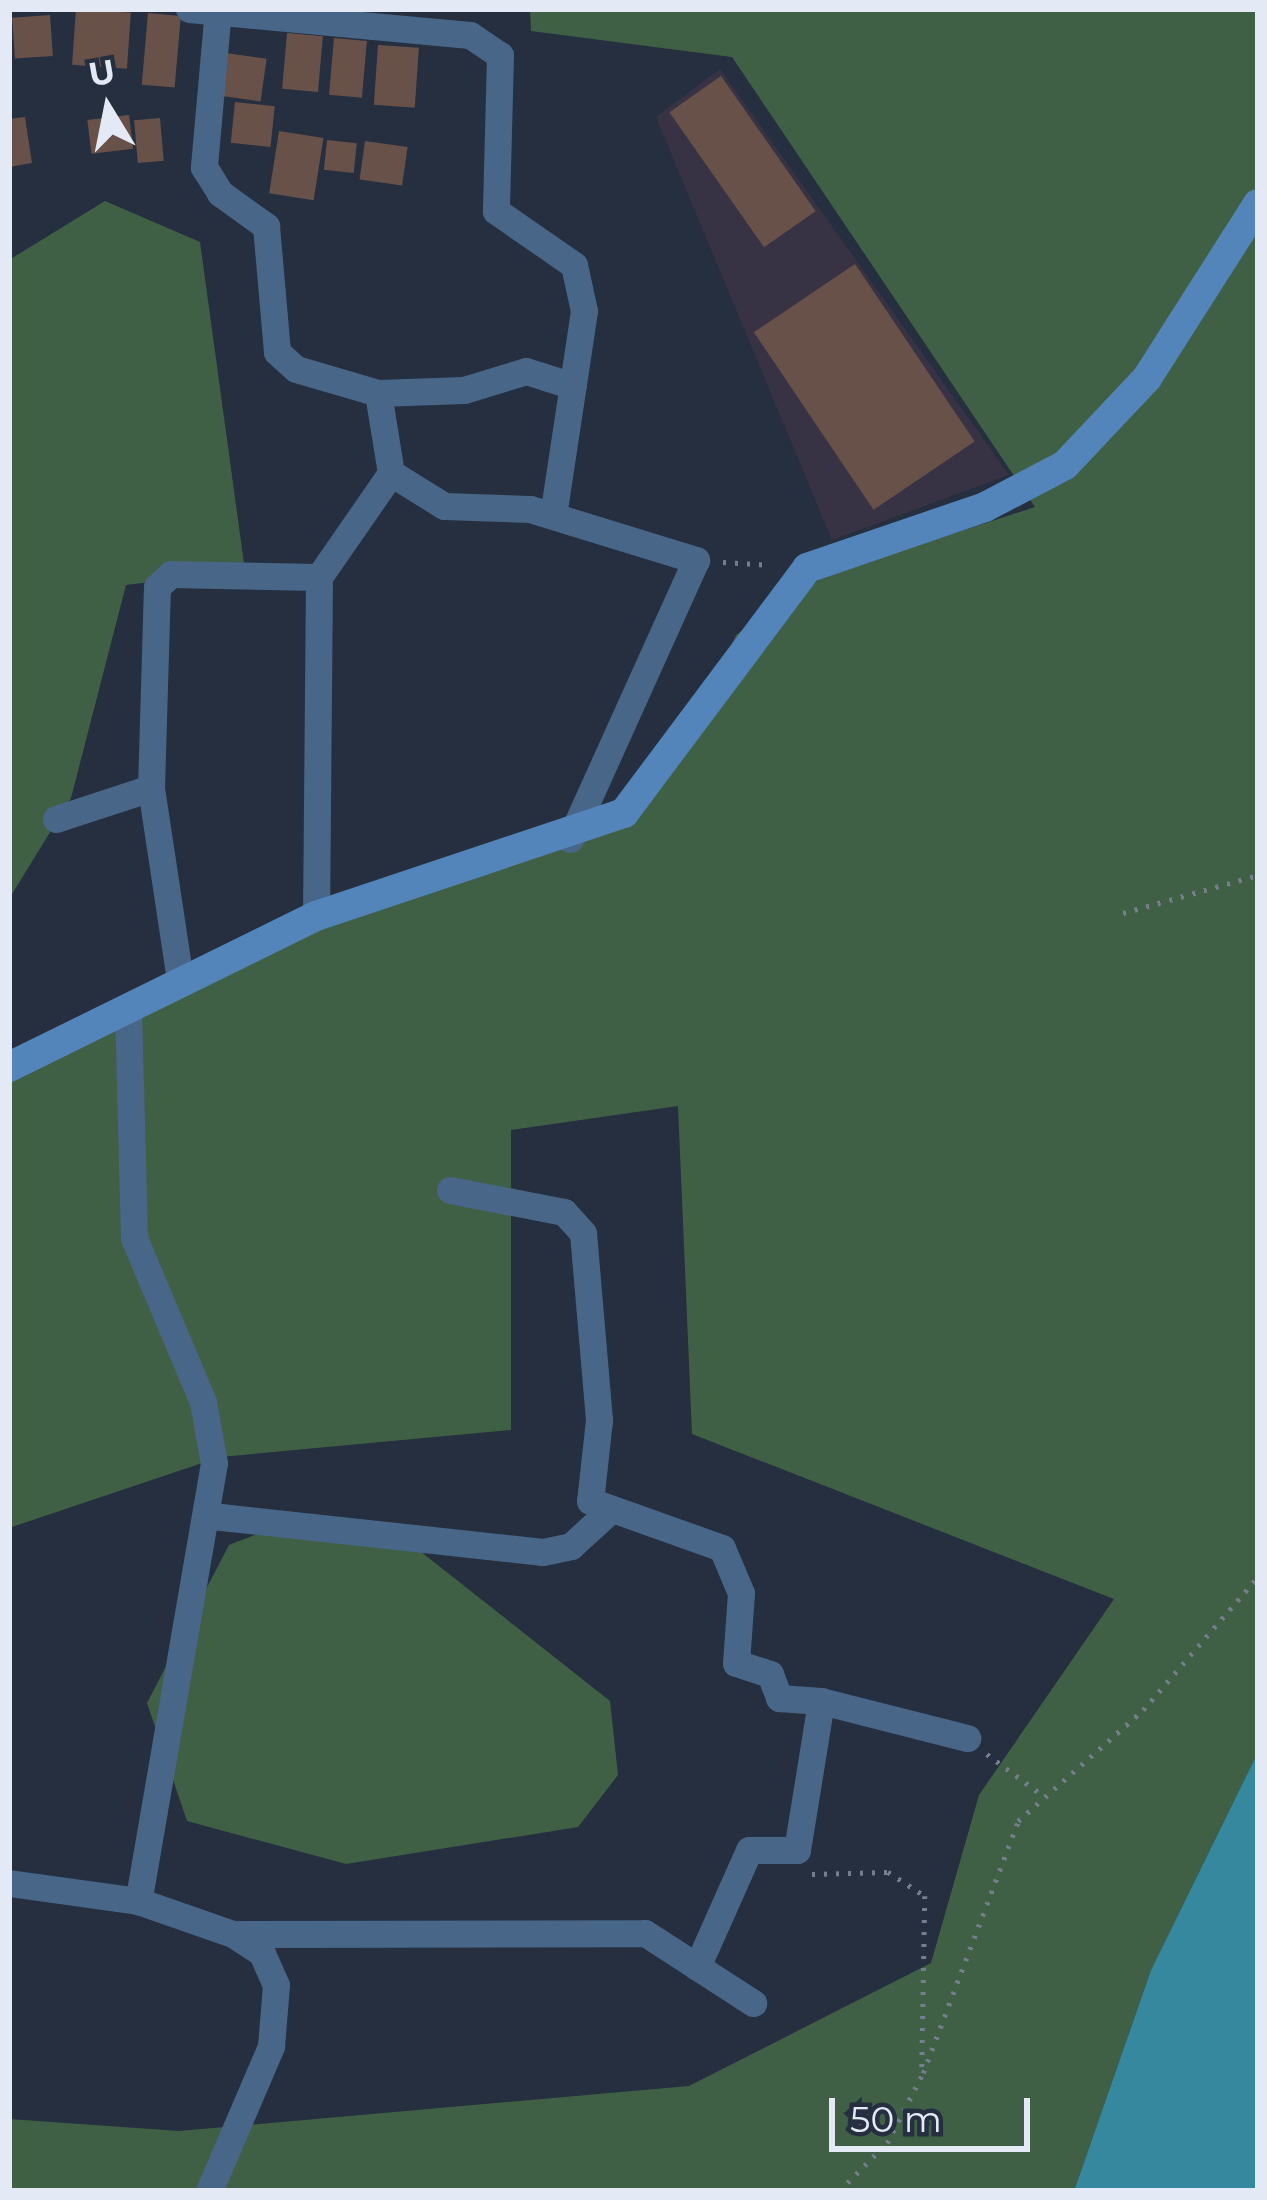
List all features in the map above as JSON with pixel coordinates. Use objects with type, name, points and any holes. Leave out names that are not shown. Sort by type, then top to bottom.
[{"type":"main road","points":[[9,1067],[316,916],[570,838],[650,790],[754,627],[807,568],[986,507],[1065,465],[1147,378],[1258,204]]},
{"type":"street","points":[[553,515],[573,386],[584,311],[574,265],[496,211],[493,124],[508,83],[500,55],[470,35],[208,10],[204,167],[266,226],[277,352],[296,369],[378,393],[464,390],[526,371],[573,386]]},
{"type":"street","points":[[316,916],[319,577],[391,473],[378,393]]},
{"type":"street","points":[[391,473],[445,506],[553,515],[696,560],[570,838]]},
{"type":"street","points":[[180,980],[151,788],[157,587],[170,574],[319,577]]},
{"type":"street","points":[[56,819],[151,788]]},
{"type":"street","points":[[128,1009],[134,1238],[202,1402],[212,1516],[138,1901]]},
{"type":"street","points":[[451,1190],[564,1212],[584,1233],[599,1420],[588,1486],[606,1514],[722,1548],[741,1593],[736,1663],[770,1674],[779,1699],[820,1701],[967,1738]]},
{"type":"street","points":[[212,1516],[542,1552],[571,1546],[606,1514]]},
{"type":"street","points":[[697,1967],[749,1850],[797,1850],[820,1701]]},
{"type":"street","points":[[9,1883],[138,1901],[233,1934],[262,1953],[276,1985],[271,2046],[209,2191]]},
{"type":"street","points":[[233,1934],[645,1933],[753,2003]]},
{"type":"path","points":[[696,560],[807,568]]},
{"type":"path","points":[[1123,913],[1258,875]]},
{"type":"path","points":[[839,2191],[887,2143],[922,2073],[1018,1821],[1144,1710],[1258,1577]]},
{"type":"path","points":[[967,1738],[1045,1797]]},
{"type":"path","points":[[797,1850],[804,1872],[887,1872],[925,1896],[929,1949],[914,2030],[922,2073]]},
{"type":"shaded area","points":[[720,69],[1009,475],[832,540],[656,117]]},
{"type":"green space","points":[[530,9],[1258,9],[1258,1752],[1151,1970],[1074,2191],[9,2191],[9,2119],[179,2131],[689,2086],[931,1963],[979,1795],[1114,1599],[692,1434],[678,1106],[511,1130],[511,1430],[220,1457],[9,1528],[9,1077],[274,944],[618,823],[686,753],[736,635],[826,575],[1035,507],[732,57],[531,31]]},
{"type":"green space","points":[[105,201],[200,242],[245,571],[126,585],[71,798],[9,899],[9,260]]},
{"type":"green space","points":[[306,1515],[420,1551],[610,1701],[618,1775],[578,1827],[346,1864],[187,1821],[147,1703],[229,1545]]},
{"type":"water","points":[[1258,1752],[1258,2191],[1074,2191],[1151,1970]]},
{"type":"building","points":[[76,9],[131,13],[127,69],[72,65]]},
{"type":"building","points":[[148,13],[181,16],[175,88],[142,85]]},
{"type":"building","points":[[50,15],[53,56],[15,59],[12,18]]},
{"type":"building","points":[[287,33],[323,36],[318,92],[282,89]]},
{"type":"building","points":[[334,38],[367,41],[362,98],[329,95]]},
{"type":"building","points":[[378,45],[419,48],[415,108],[374,105]]},
{"type":"building","points":[[225,53],[267,59],[261,101],[219,96]]},
{"type":"building","points":[[721,76],[816,211],[764,247],[669,112]]},
{"type":"building","points":[[235,102],[275,106],[270,147],[231,143]]},
{"type":"building","points":[[129,115],[133,149],[91,154],[87,120]]},
{"type":"building","points":[[25,117],[32,163],[9,167],[9,119]]},
{"type":"building","points":[[160,118],[164,161],[138,163],[134,120]]},
{"type":"building","points":[[279,131],[323,138],[314,200],[269,193]]},
{"type":"building","points":[[327,140],[357,143],[354,173],[324,170]]},
{"type":"building","points":[[365,141],[408,147],[402,186],[360,180]]},
{"type":"building","points":[[855,264],[975,441],[874,510],[754,332]]}]
